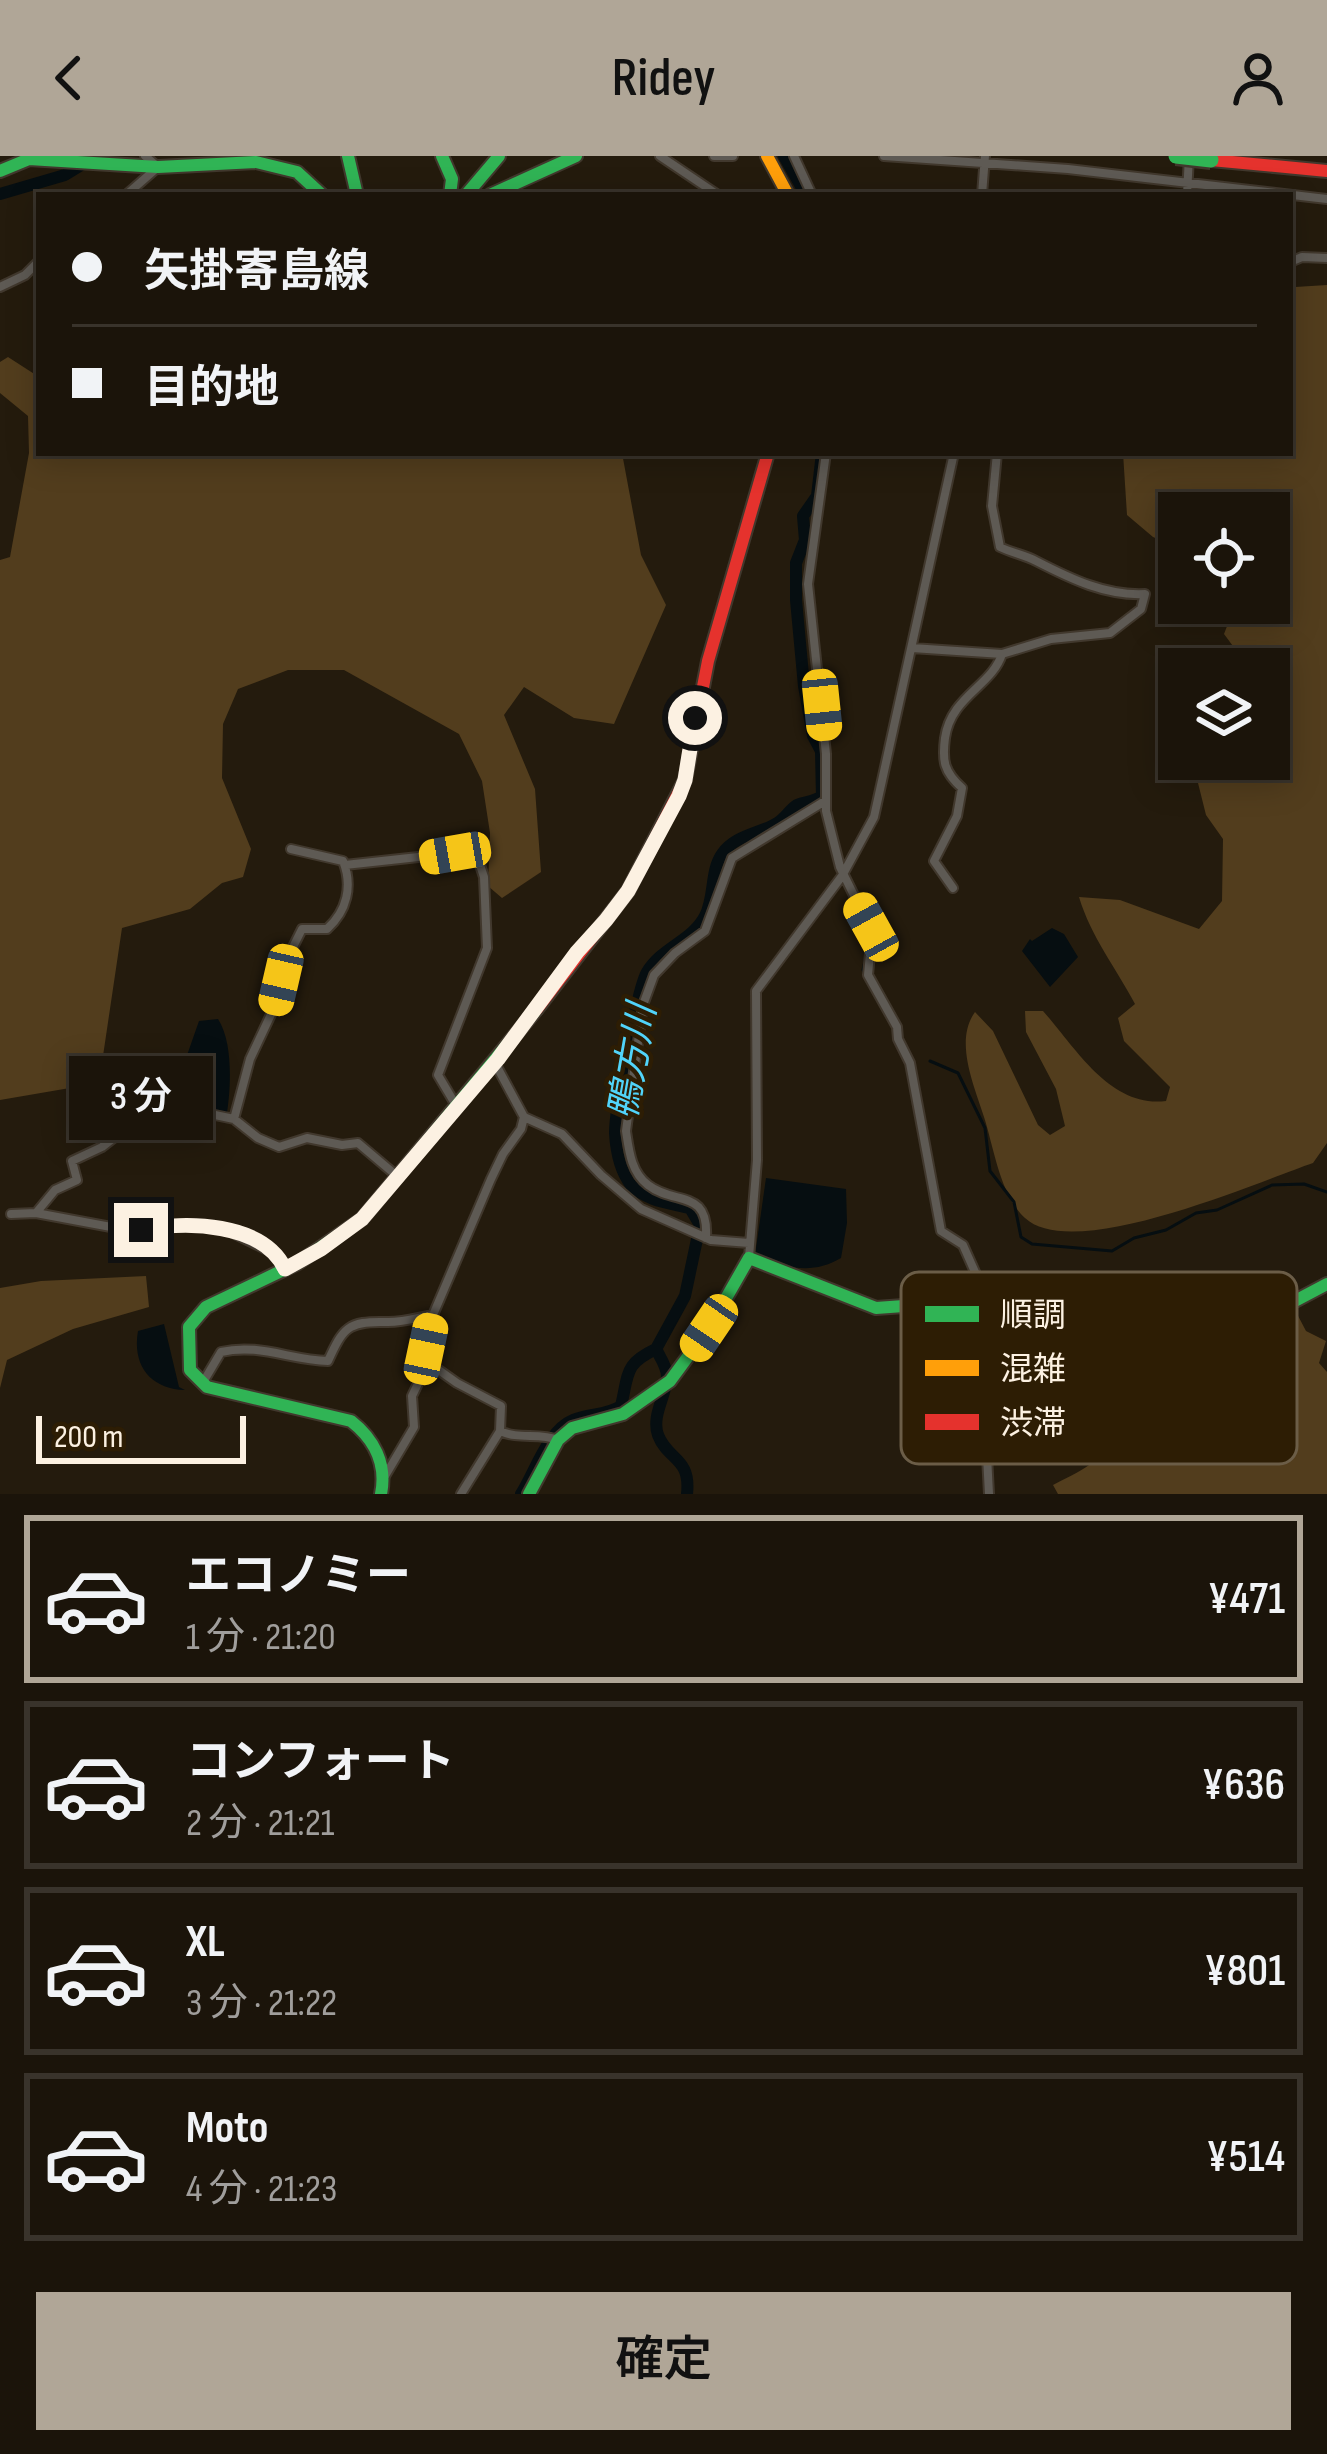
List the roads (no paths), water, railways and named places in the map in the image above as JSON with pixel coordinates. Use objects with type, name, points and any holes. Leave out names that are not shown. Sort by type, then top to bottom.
[{"type":"main road","points":[[344,156],[352,192]]},
{"type":"main road","points":[[442,156],[452,179],[450,192]]},
{"type":"main road","points":[[468,192],[499,156]]},
{"type":"main road","points":[[497,192],[576,156]]},
{"type":"main road","points":[[767,156],[786,192]]},
{"type":"main road","points":[[1176,156],[1327,170]]},
{"type":"main road","points":[[0,171],[29,158],[271,163],[297,172],[319,192]]},
{"type":"main road","points":[[381,1494],[385,1476],[365,1431],[351,1421],[202,1384],[194,1377],[188,1358],[189,1327],[206,1306],[285,1269],[343,1234],[495,1063],[628,891],[685,780],[708,661],[767,456]]},
{"type":"main road","points":[[529,1494],[553,1438],[623,1414],[665,1386],[709,1328],[749,1251],[876,1308],[901,1307]]},
{"type":"main road","points":[[1297,1300],[1327,1284]]},
{"type":"street","points":[[660,156],[714,192]]},
{"type":"street","points":[[714,156],[733,156]]},
{"type":"street","points":[[794,156],[811,192]]},
{"type":"street","points":[[884,156],[985,159],[1266,192]]},
{"type":"street","points":[[1187,192],[1189,156]]},
{"type":"street","points":[[982,192],[985,159]]},
{"type":"street","points":[[128,192],[151,161]]},
{"type":"street","points":[[1293,195],[1327,199]]},
{"type":"street","points":[[1293,261],[1327,259]]},
{"type":"street","points":[[0,287],[36,264]]},
{"type":"street","points":[[826,456],[808,561],[826,754],[823,802],[841,877],[871,927],[868,975],[897,1027],[910,1063],[941,1231],[964,1245],[976,1272]]},
{"type":"street","points":[[495,1063],[524,1117],[562,1134],[641,1209],[749,1251],[758,1141],[756,991],[841,877],[878,806],[953,456]]},
{"type":"street","points":[[912,648],[1002,654],[1051,639],[1117,630],[1141,609],[1145,594],[1113,594],[1062,577],[1000,547],[992,506],[997,456]]},
{"type":"street","points":[[952,889],[934,861],[962,802],[962,788],[947,774],[942,756],[946,728],[952,713],[998,665],[1002,654]]},
{"type":"street","points":[[704,1237],[707,1222],[699,1208],[645,1184],[628,1151],[626,1131],[643,1005],[654,975],[705,932],[732,858],[823,802]]},
{"type":"street","points":[[234,1119],[250,1059],[302,928],[327,929],[338,919],[348,893],[344,861],[291,849]]},
{"type":"street","points":[[345,865],[455,853],[479,862],[488,948],[438,1075],[457,1107]]},
{"type":"street","points":[[36,1213],[55,1190],[77,1180],[71,1161],[102,1147],[158,1103],[234,1119],[279,1147],[307,1138],[358,1143],[398,1177]]},
{"type":"street","points":[[385,1476],[414,1427],[412,1396],[426,1361],[433,1316],[490,1179],[524,1117]]},
{"type":"street","points":[[11,1214],[36,1213],[127,1230],[189,1224],[229,1231],[278,1255],[285,1269]]},
{"type":"street","points":[[202,1384],[221,1352],[241,1347],[265,1349],[302,1361],[328,1361],[338,1340],[366,1320],[388,1323],[433,1316]]},
{"type":"street","points":[[426,1361],[501,1406],[500,1431],[461,1494]]},
{"type":"street","points":[[500,1431],[513,1437],[553,1438]]},
{"type":"street","points":[[987,1464],[988,1494]]},
{"type":"waterway","points":[[0,194],[65,175],[96,156]]},
{"type":"waterway","name":"鴨方川","points":[[784,156],[804,192]]},
{"type":"waterway","name":"鴨方川","points":[[656,1349],[685,1296],[700,1225],[690,1208],[644,1195],[624,1173],[615,1133],[627,1050],[647,972],[705,916],[722,854],[740,839],[780,821],[797,805],[822,796],[821,751],[813,736],[804,686],[796,600],[796,563],[805,540],[803,516],[817,496],[822,456]]},
{"type":"waterway","points":[[866,977],[867,952]]},
{"type":"waterway","points":[[930,1061],[958,1073],[985,1128],[990,1171],[1014,1202],[1021,1237],[1032,1244],[1112,1251],[1134,1238],[1166,1230],[1196,1213],[1217,1210],[1272,1185],[1304,1184],[1327,1192]]},
{"type":"waterway","points":[[656,1349],[667,1376],[656,1428],[686,1473],[687,1494]]},
{"type":"waterway","points":[[521,1494],[556,1433],[573,1420],[621,1406],[633,1365],[656,1349]]}]
